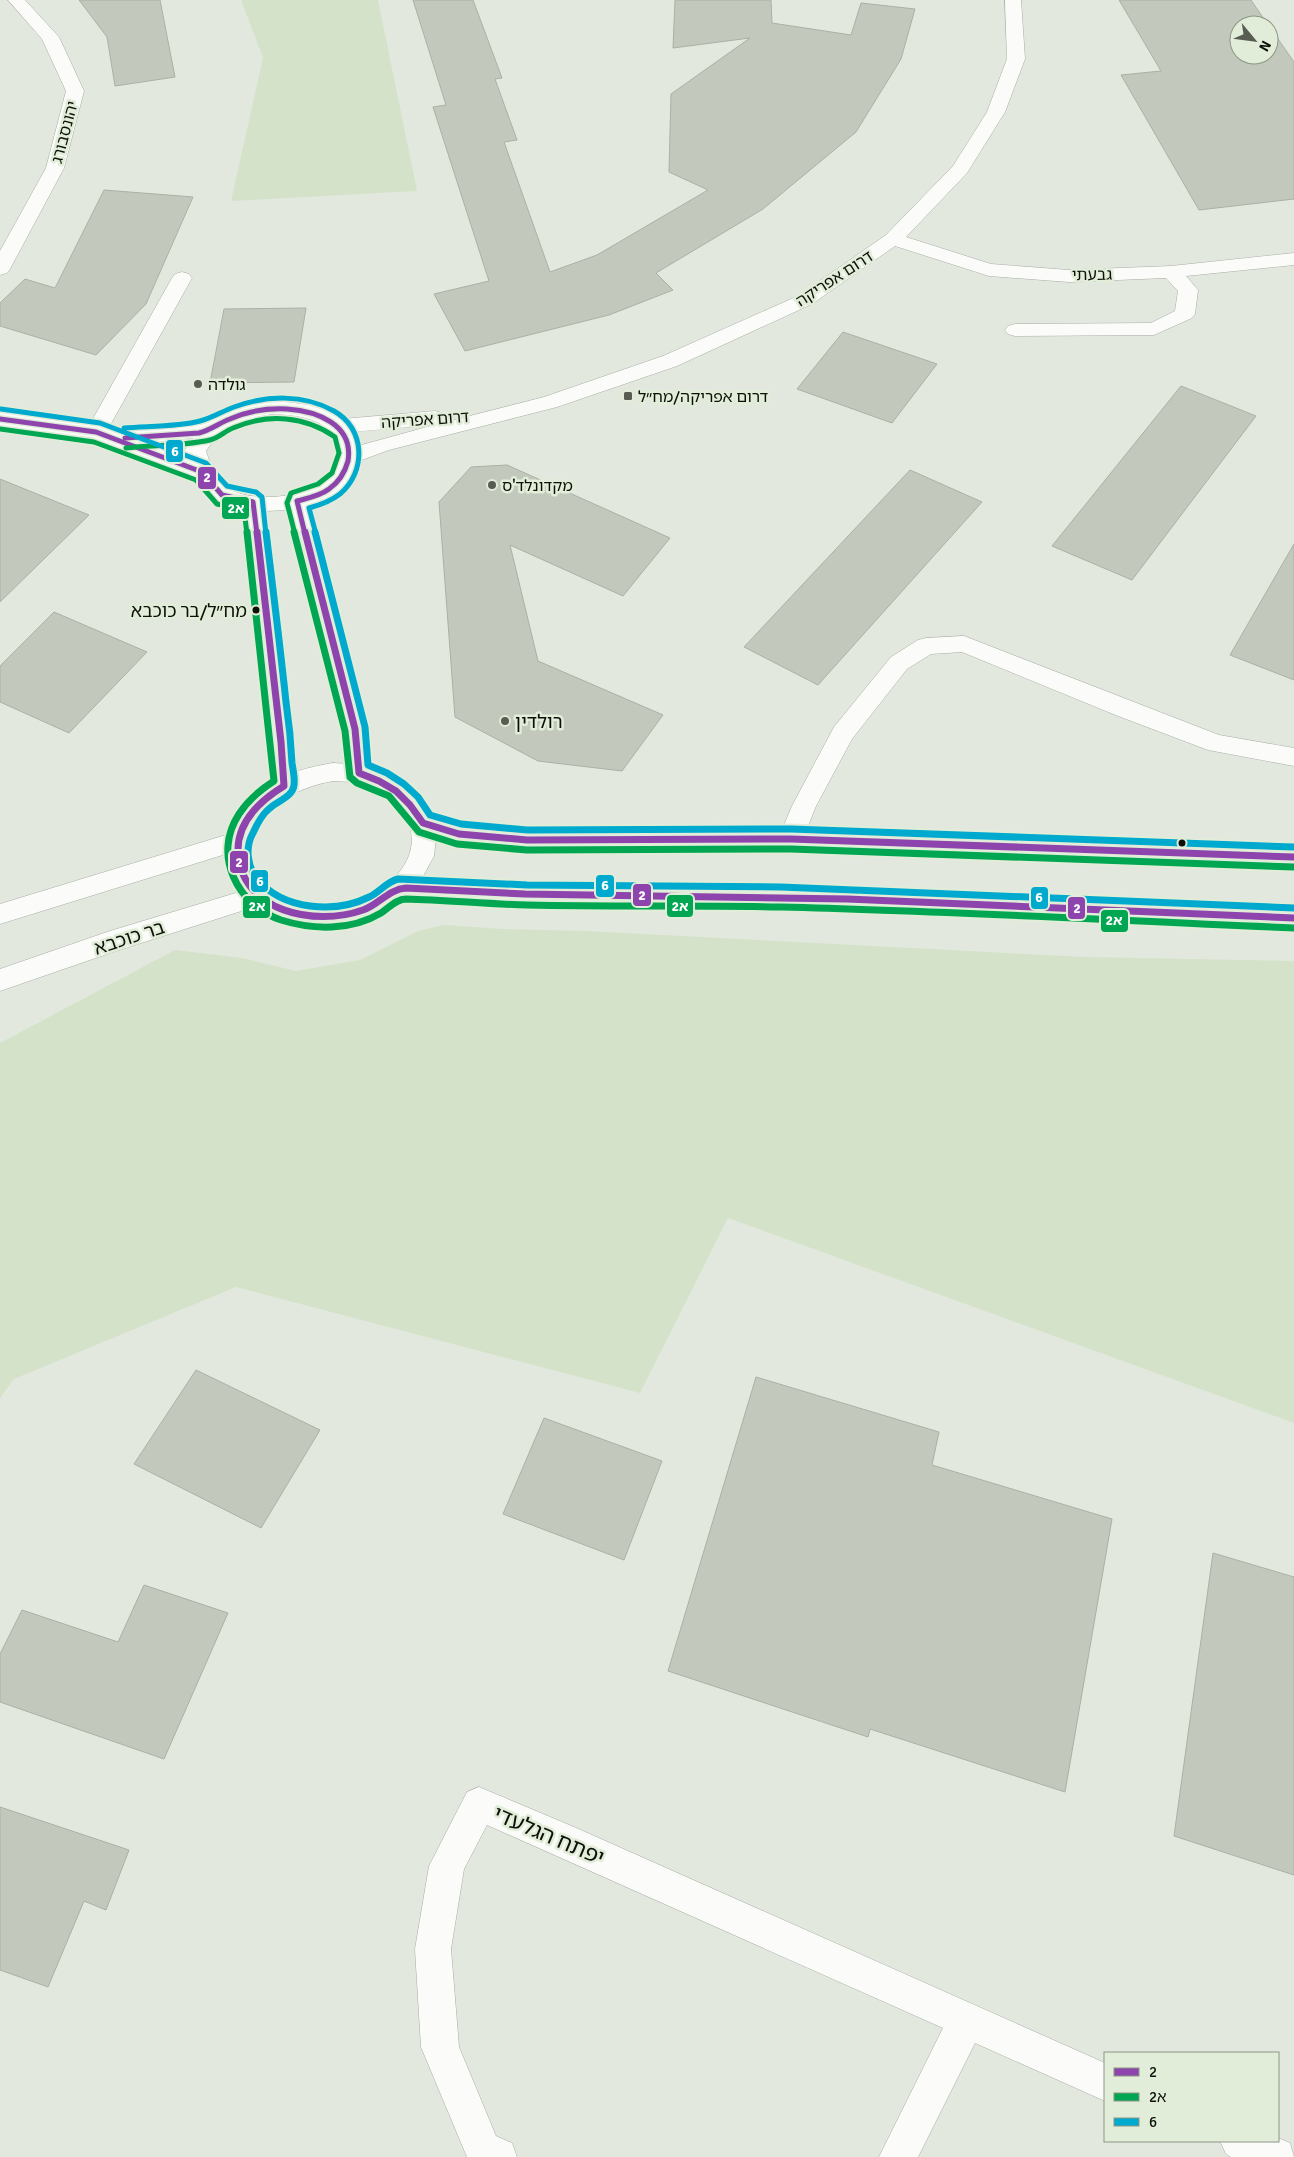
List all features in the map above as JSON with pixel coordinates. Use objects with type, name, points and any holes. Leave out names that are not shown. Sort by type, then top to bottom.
[{"type":"street","name":"יהונסבורג","points":[[0,269],[55,168],[75,91],[50,37],[16,0]]},
{"type":"street","name":"דרום אפריקה","points":[[349,457],[383,445],[550,402],[670,361],[805,300],[893,239],[960,169],[996,112],[1016,59],[1013,0]]},
{"type":"street","name":"גבעתי","points":[[893,239],[989,270],[1069,276],[1171,272],[1294,259]]},
{"type":"street","points":[[1014,330],[1154,329],[1185,314],[1188,290],[1171,272]]},
{"type":"street","points":[[96,432],[182,278]]},
{"type":"street","points":[[116,439],[210,430],[235,416],[249,411],[272,407],[295,408],[315,413],[339,426],[348,441],[349,457],[345,472],[335,485],[313,497],[297,502],[274,504],[253,502],[222,495],[202,472],[195,451],[210,430]]},
{"type":"street","name":"דרום אפריקה","points":[[339,426],[511,412]]},
{"type":"street","points":[[0,419],[96,432],[202,472]]},
{"type":"street","points":[[253,502],[281,742],[284,786]]},
{"type":"street","points":[[297,502],[355,729],[359,773]]},
{"type":"street","points":[[791,839],[804,806],[843,733],[900,663],[926,646],[964,644],[1126,710],[1217,744],[1294,757]]},
{"type":"street","points":[[333,772],[359,773],[381,779],[400,790],[414,805],[423,823],[424,845],[416,869],[398,889],[374,906],[344,916],[312,918],[282,910],[258,896],[245,880],[238,861],[238,841],[252,813],[262,801],[284,786],[316,775],[333,772]]},
{"type":"street","points":[[423,823],[459,834],[527,840],[791,839],[1294,857]]},
{"type":"street","points":[[0,914],[238,841]]},
{"type":"street","points":[[398,889],[527,894],[781,898],[1294,918]]},
{"type":"street","name":"בר כוכבא","points":[[0,980],[110,942],[258,896]]},
{"type":"street","name":"יפתח הגלעדי","points":[[498,2157],[483,2149],[440,2047],[432,1949],[447,1866],[479,1804],[571,1843],[1104,2082]]},
{"type":"street","points":[[898,2157],[966,2021]]},
{"type":"street","points":[[1241,2142],[1276,2157]]},
{"type":"green space","points":[[241,0],[378,0],[417,191],[231,201],[263,58]]},
{"type":"green space","points":[[443,925],[1084,957],[1294,961],[1294,1423],[728,1218],[640,1393],[236,1287],[14,1379],[0,1398],[0,1043],[175,950],[242,958],[296,971],[360,960],[418,931]]},
{"type":"building","points":[[79,0],[160,0],[175,77],[115,86],[107,37]]},
{"type":"building","points":[[413,0],[473,0],[502,78],[495,79],[517,140],[504,142],[550,272],[597,255],[708,190],[669,172],[671,94],[750,38],[673,48],[675,0],[771,0],[772,23],[851,35],[861,3],[915,9],[901,59],[856,132],[763,209],[656,273],[673,290],[609,315],[465,351],[434,294],[489,281],[433,107],[446,105]]},
{"type":"building","points":[[1119,0],[1251,0],[1261,15],[1229,15],[1229,65],[1279,65],[1279,40],[1294,62],[1294,199],[1199,210],[1121,75],[1161,71]]},
{"type":"building","points":[[104,190],[193,197],[146,304],[96,355],[0,326],[0,303],[25,279],[55,288]]},
{"type":"building","points":[[306,308],[294,382],[210,383],[224,309]]},
{"type":"building","points":[[843,332],[937,364],[892,423],[797,389]]},
{"type":"building","points":[[1181,386],[1256,416],[1132,580],[1052,546]]},
{"type":"building","points":[[507,465],[670,538],[623,596],[510,545],[538,661],[663,715],[622,771],[538,761],[455,717],[439,502],[471,467]]},
{"type":"building","points":[[910,470],[982,502],[818,685],[744,647]]},
{"type":"building","points":[[0,479],[89,515],[0,602]]},
{"type":"building","points":[[1294,544],[1294,680],[1230,655]]},
{"type":"building","points":[[54,612],[147,652],[69,733],[0,702],[0,666]]},
{"type":"building","points":[[196,1370],[320,1430],[261,1528],[134,1464]]},
{"type":"building","points":[[756,1377],[939,1432],[932,1465],[1112,1519],[1065,1792],[870,1729],[868,1737],[668,1671]]},
{"type":"building","points":[[544,1418],[662,1461],[624,1560],[503,1514]]},
{"type":"building","points":[[1213,1553],[1294,1577],[1294,1875],[1174,1836]]},
{"type":"building","points":[[144,1585],[228,1613],[164,1759],[0,1702],[0,1654],[22,1610],[118,1642]]},
{"type":"building","points":[[0,1807],[129,1850],[106,1910],[84,1901],[48,1987],[0,1970]]},
{"type":"transit line","name":"6","points":[[124,428],[196,422],[245,403],[281,398],[320,405],[334,411],[350,424],[355,432],[359,451],[356,470],[352,479],[340,494],[325,503],[309,508],[365,727],[368,765],[387,773],[404,784],[418,797],[430,815],[461,824],[527,830],[791,829],[1294,847]]},
{"type":"transit line","name":"6","points":[[1,409],[100,423],[206,463],[227,486],[256,492],[262,497],[291,741],[294,786],[290,794],[269,808],[255,827],[249,840],[248,856],[258,880],[281,898],[310,906],[341,906],[370,897],[390,882],[398,879],[527,885],[781,887],[1294,908]]},
{"type":"transit line","name":"2","points":[[125,438],[199,433],[209,430],[229,419],[271,409],[298,410],[311,413],[323,417],[342,430],[346,438],[348,456],[347,465],[338,481],[328,490],[297,501],[355,729],[359,773],[388,785],[404,797],[423,823],[459,834],[527,840],[791,839],[1294,857]]},
{"type":"transit line","name":"2א","points":[[126,448],[210,440],[245,423],[272,418],[299,420],[324,429],[335,437],[339,453],[332,473],[318,484],[291,493],[287,503],[345,731],[350,777],[357,783],[389,796],[419,832],[457,844],[527,850],[791,849],[1294,867]]},
{"type":"transit line","name":"2","points":[[0,419],[96,432],[202,472],[222,495],[253,502],[281,742],[284,786],[260,803],[249,818],[242,832],[238,847],[239,862],[243,876],[264,900],[280,909],[303,916],[339,916],[373,906],[397,889],[406,888],[525,894],[847,899],[1294,918]]},
{"type":"transit line","name":"2א","points":[[0,429],[94,442],[196,480],[217,504],[244,510],[274,781],[255,794],[238,815],[228,839],[228,864],[237,885],[252,904],[279,919],[311,927],[346,926],[378,915],[401,899],[527,905],[781,907],[1294,928]]},
{"type":"place","name":"גולדה","points":[[198,384]]},
{"type":"place","name":"דרום אפריקה/מח״ל","points":[[628,396]]},
{"type":"place","name":"מקדונלד'ס","points":[[492,485]]},
{"type":"place","name":"מח״ל/בר כוכבא","points":[[256,610]]},
{"type":"place","name":"רולדין","points":[[505,721]]}]
